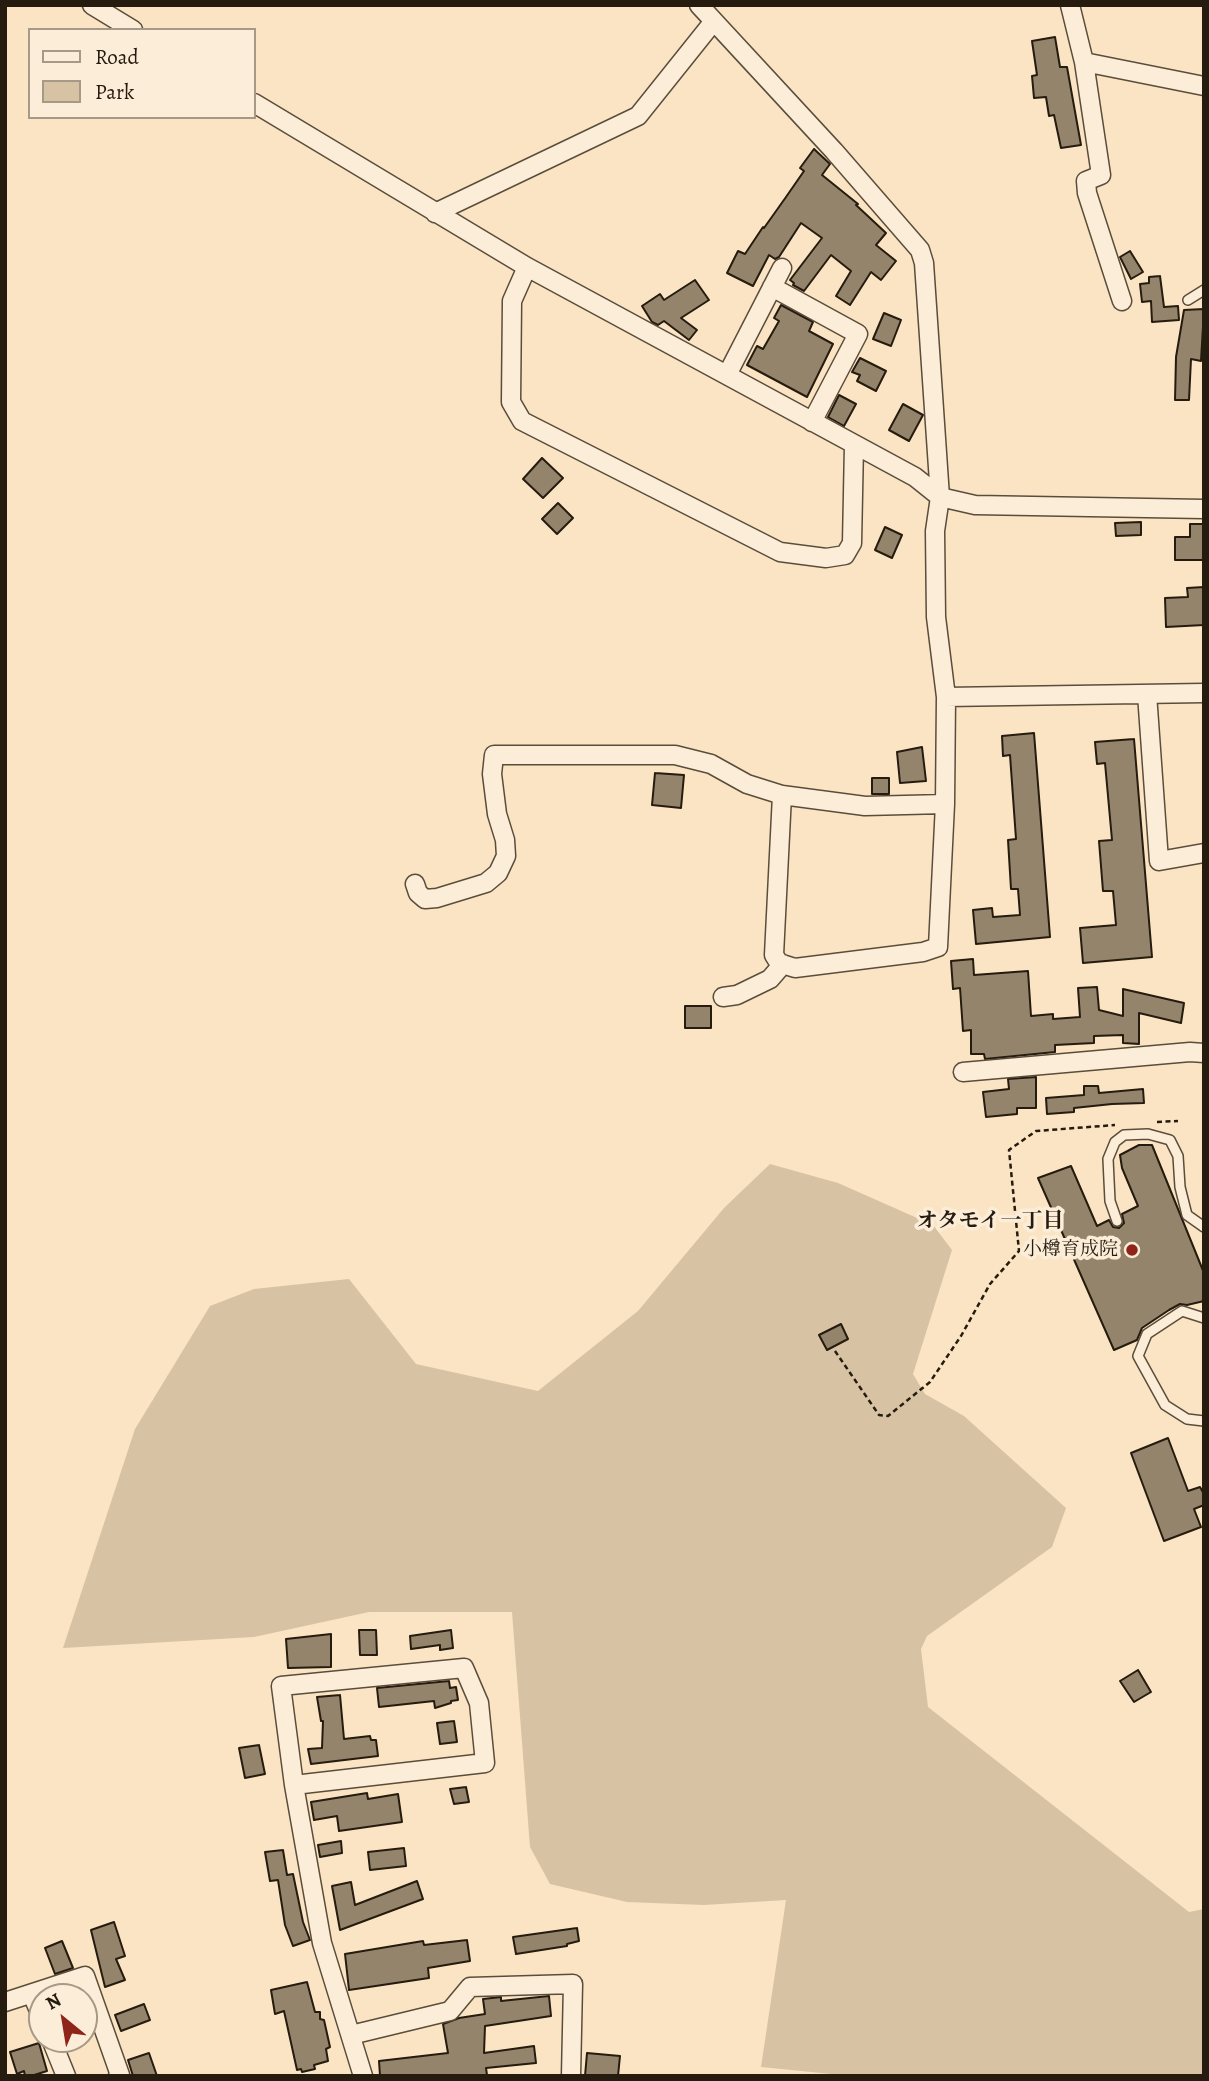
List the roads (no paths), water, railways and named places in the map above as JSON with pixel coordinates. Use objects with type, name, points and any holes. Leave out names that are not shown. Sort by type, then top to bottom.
[{"type":"street","points":[[92,5],[130,28]]},
{"type":"street","points":[[699,5],[834,151],[920,250],[924,262],[940,497],[935,531],[936,617],[946,697],[945,804],[938,947],[923,953],[795,968],[779,963],[774,955],[782,795]]},
{"type":"street","points":[[1070,5],[1084,62],[1101,176],[1086,181],[1087,193],[1122,301]]},
{"type":"street","points":[[435,213],[638,116],[714,21]]},
{"type":"street","points":[[1084,62],[1204,86]]},
{"type":"street","points":[[256,104],[527,267],[915,477],[940,497],[975,505],[1204,509]]},
{"type":"street","points":[[527,267],[512,300],[511,402],[522,421],[780,552],[825,558],[845,555],[852,543],[854,445]]},
{"type":"street","points":[[727,375],[782,268]]},
{"type":"street","points":[[772,287],[859,334],[812,422]]},
{"type":"street","points":[[946,697],[1204,693]]},
{"type":"street","points":[[1147,694],[1159,861],[1204,853]]},
{"type":"street","points":[[415,884],[418,893],[425,899],[437,898],[486,883],[498,873],[506,856],[505,840],[495,800],[492,774],[494,755],[675,755],[711,764],[747,785],[782,795],[865,806],[945,804]]},
{"type":"street","points":[[723,998],[737,995],[770,979],[782,964]]},
{"type":"street","points":[[963,1072],[1204,1053]]},
{"type":"street","points":[[294,1786],[485,1763],[479,1703],[464,1668],[281,1686],[294,1786],[322,1942],[363,2076]]},
{"type":"street","points":[[64,1983],[85,1976],[87,1983]]},
{"type":"street","points":[[351,2035],[450,2011],[470,1987],[573,1984],[571,2076]]},
{"type":"street","points":[[5,2002],[28,1995]]},
{"type":"street","points":[[98,2013],[120,2075],[118,2076]]},
{"type":"street","points":[[57,2053],[66,2076]]},
{"type":"lane","points":[[1188,300],[1204,290]]},
{"type":"lane","points":[[1117,1221],[1110,1201],[1108,1159],[1115,1142],[1124,1135],[1148,1133],[1170,1140],[1178,1156],[1180,1187],[1187,1215],[1204,1227]]},
{"type":"lane","points":[[1204,1318],[1182,1311],[1147,1334],[1138,1356],[1165,1405],[1187,1419],[1204,1421]]},
{"type":"place","name":"小樽育成院","points":[[1132,1250]]},
{"type":"district","name":"オタモイ一丁目","points":[[990,1222]]}]
